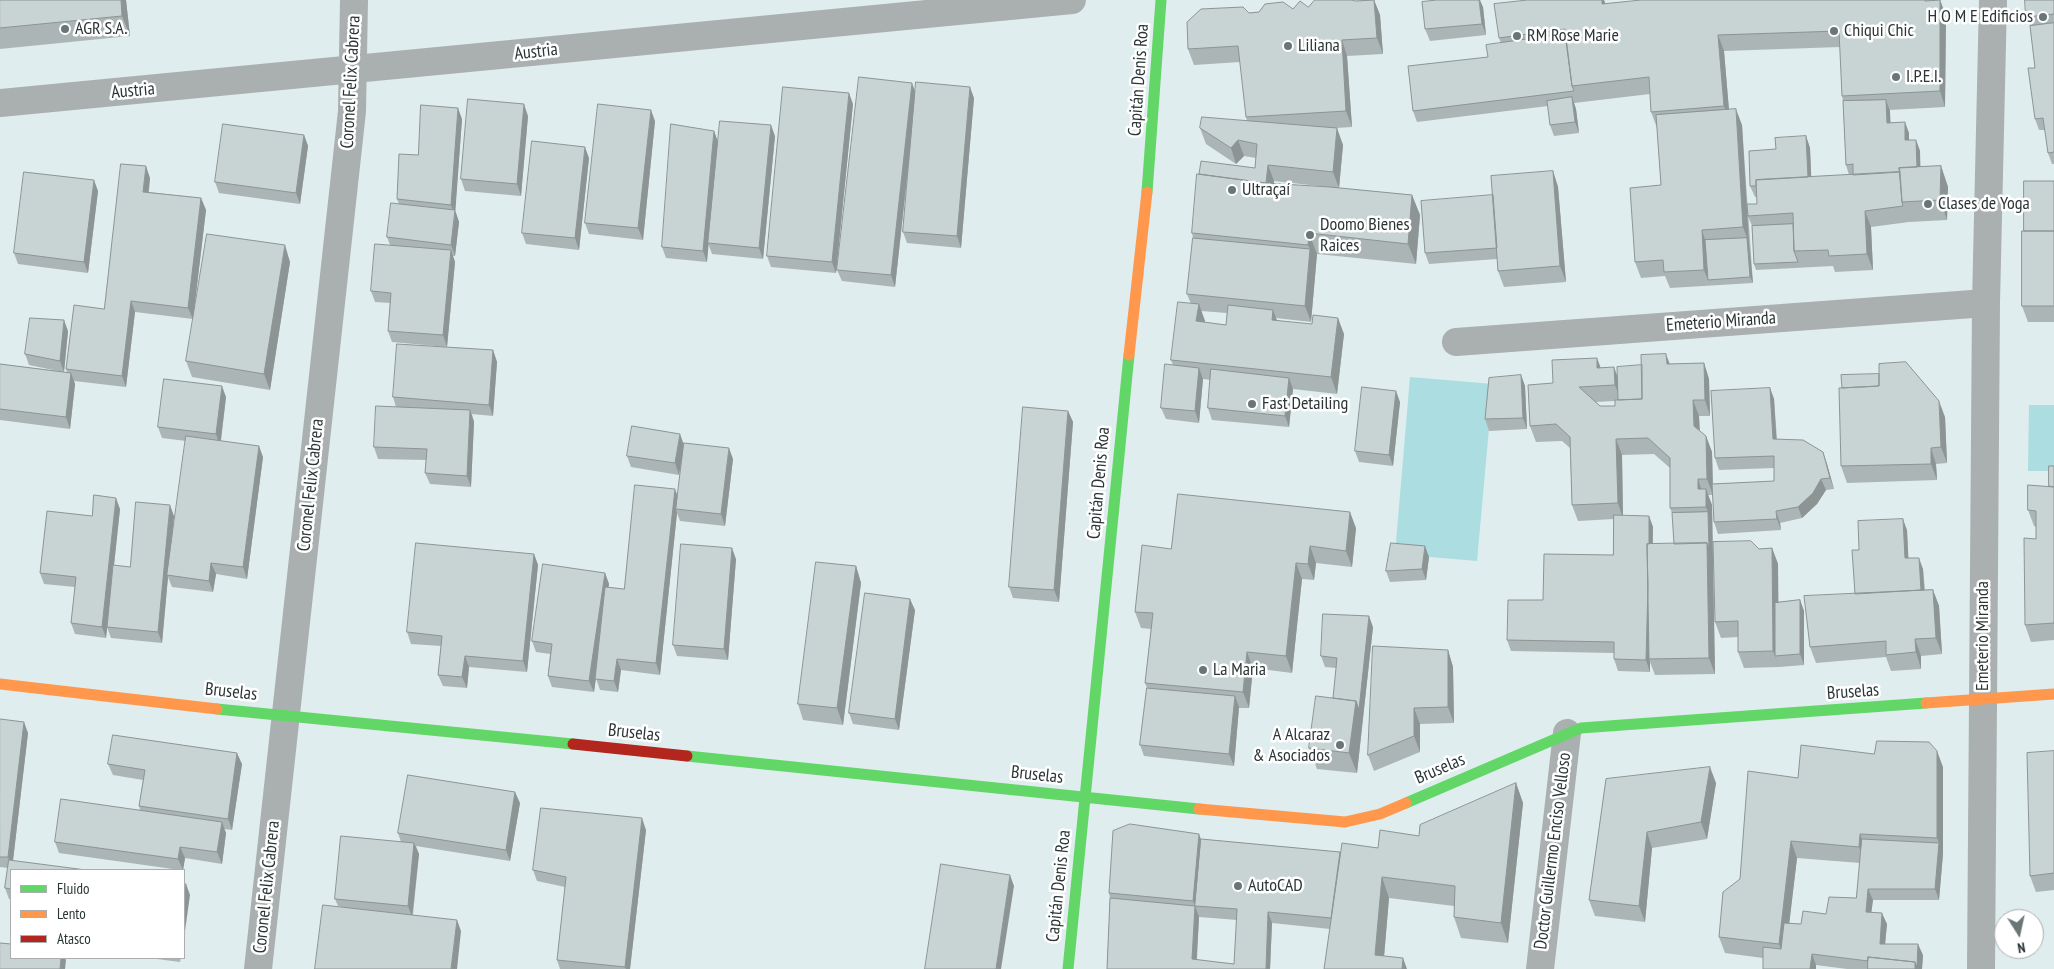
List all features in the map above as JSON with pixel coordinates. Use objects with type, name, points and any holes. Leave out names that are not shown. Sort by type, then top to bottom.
[{"type":"street","name":"Coronel Felix Cabrera","points":[[258,969],[352,111],[354,0]]},
{"type":"street","name":"Austria","points":[[0,103],[1072,0]]},
{"type":"street","name":"Capitán Denis Roa","points":[[1068,969],[1122,424],[1151,156],[1161,0]]},
{"type":"street","name":"Emeterio Miranda","points":[[1981,969],[1986,303],[1993,0]]},
{"type":"street","name":"Emeterio Miranda","points":[[1456,342],[1986,303]]},
{"type":"street","name":"Bruselas","points":[[0,684],[1086,798],[1345,822],[1380,814],[1581,728],[1982,701],[2054,694]]},
{"type":"street","name":"Doctor Guillermo Enciso Velloso","points":[[1540,969],[1567,733]]},
{"type":"shaded area","points":[[1410,377],[1493,384],[1477,561],[1395,554]]},
{"type":"shaded area","points":[[2029,405],[2054,405],[2054,471],[2028,471]]},
{"type":"building","points":[[0,0],[121,0],[122,16],[0,28]]},
{"type":"building","points":[[1315,0],[1374,0],[1377,38],[1342,40],[1346,111],[1246,117],[1238,46],[1188,49],[1187,22],[1201,9],[1243,7],[1249,13],[1259,12],[1265,4],[1283,2],[1293,9],[1300,1],[1308,7]]},
{"type":"building","points":[[1479,0],[1482,24],[1425,29],[1422,2]]},
{"type":"building","points":[[1528,0],[1602,0],[1602,4],[1641,0],[1940,0],[1940,91],[1842,96],[1839,31],[1718,35],[1724,106],[1651,112],[1649,77],[1572,86],[1565,29],[1499,38],[1494,4]]},
{"type":"building","points":[[2025,0],[2054,0],[2054,14],[2026,17]]},
{"type":"building","points":[[2054,23],[2054,152],[2048,153],[2043,118],[2035,119],[2028,68],[2035,68],[2030,26]]},
{"type":"building","points":[[1565,34],[1574,91],[1413,111],[1408,66],[1488,57],[1486,45]]},
{"type":"building","points":[[859,77],[912,83],[891,275],[837,270]]},
{"type":"building","points":[[916,82],[970,87],[957,236],[903,232]]},
{"type":"building","points":[[783,87],[849,93],[832,262],[767,256]]},
{"type":"building","points":[[1572,97],[1575,122],[1550,125],[1547,101]]},
{"type":"building","points":[[468,99],[524,104],[517,184],[461,179]]},
{"type":"building","points":[[1886,100],[1887,123],[1905,122],[1905,140],[1916,140],[1917,167],[1899,168],[1900,172],[1853,175],[1853,164],[1846,165],[1843,101]]},
{"type":"building","points":[[598,104],[651,110],[638,228],[585,223]]},
{"type":"building","points":[[421,105],[458,108],[451,205],[397,199],[399,154],[418,155]]},
{"type":"building","points":[[1736,109],[1743,227],[1702,230],[1704,270],[1664,272],[1663,260],[1635,262],[1630,188],[1661,185],[1656,115]]},
{"type":"building","points":[[1202,117],[1337,128],[1333,172],[1268,165],[1266,183],[1199,174],[1201,161],[1255,168],[1257,144],[1238,140],[1231,148],[1200,128]]},
{"type":"building","points":[[720,121],[771,125],[759,248],[708,243]]},
{"type":"building","points":[[223,124],[304,135],[296,193],[215,182]]},
{"type":"building","points":[[671,124],[714,131],[703,251],[662,247]]},
{"type":"building","points":[[1806,136],[1808,177],[1756,180],[1756,186],[1750,186],[1749,151],[1776,149],[1775,138]]},
{"type":"building","points":[[532,141],[585,147],[575,238],[522,233]]},
{"type":"building","points":[[121,164],[146,166],[143,192],[201,198],[188,308],[131,301],[122,376],[66,369],[74,305],[104,309]]},
{"type":"building","points":[[1941,166],[1940,200],[1902,202],[1899,168]]},
{"type":"building","points":[[1553,171],[1560,266],[1498,271],[1491,176]]},
{"type":"building","points":[[24,172],[94,180],[84,262],[14,253]]},
{"type":"building","points":[[1900,172],[1903,206],[1865,211],[1867,254],[1829,256],[1828,250],[1794,251],[1793,213],[1748,216],[1747,204],[1757,204],[1756,180]]},
{"type":"building","points":[[1197,174],[1265,183],[1412,195],[1408,244],[1309,233],[1308,245],[1192,233]]},
{"type":"building","points":[[2024,181],[2054,181],[2054,231],[2024,231]]},
{"type":"building","points":[[1493,195],[1497,248],[1425,253],[1421,201]]},
{"type":"building","points":[[391,203],[455,210],[451,245],[387,237]]},
{"type":"building","points":[[1793,224],[1794,251],[1798,262],[1754,264],[1752,226]]},
{"type":"building","points":[[2022,231],[2054,231],[2054,306],[2022,306]]},
{"type":"building","points":[[207,234],[285,245],[264,374],[186,361]]},
{"type":"building","points":[[1193,238],[1310,249],[1305,306],[1187,294]]},
{"type":"building","points":[[1747,238],[1750,277],[1708,280],[1705,240]]},
{"type":"building","points":[[375,244],[451,250],[443,335],[388,331],[391,293],[371,291]]},
{"type":"building","points":[[1178,302],[1199,304],[1196,321],[1226,325],[1228,305],[1273,310],[1272,320],[1312,324],[1313,315],[1338,318],[1331,377],[1171,360]]},
{"type":"building","points":[[30,318],[64,320],[60,361],[25,354]]},
{"type":"building","points":[[397,344],[493,350],[489,405],[393,397]]},
{"type":"building","points":[[1666,354],[1667,364],[1704,363],[1705,400],[1693,400],[1694,426],[1706,436],[1707,479],[1698,479],[1698,489],[1706,489],[1706,507],[1670,508],[1670,458],[1648,438],[1616,439],[1618,503],[1572,505],[1570,437],[1556,424],[1530,426],[1528,385],[1553,383],[1552,360],[1597,358],[1597,368],[1614,367],[1615,385],[1579,387],[1600,406],[1615,406],[1615,400],[1642,399],[1641,355]]},
{"type":"building","points":[[1906,362],[1939,401],[1941,447],[1931,448],[1931,464],[1841,466],[1839,388],[1879,386],[1879,364]]},
{"type":"building","points":[[0,364],[71,373],[66,417],[0,409]]},
{"type":"building","points":[[1165,364],[1199,368],[1195,411],[1161,408]]},
{"type":"building","points":[[1642,365],[1642,399],[1618,400],[1617,367]]},
{"type":"building","name":"Fast Detailing","points":[[1211,369],[1289,378],[1285,416],[1208,408]]},
{"type":"building","points":[[1879,374],[1879,386],[1842,388],[1841,375]]},
{"type":"building","points":[[1521,375],[1523,418],[1485,419],[1489,378]]},
{"type":"building","points":[[164,379],[222,386],[216,434],[158,427]]},
{"type":"building","name":"Fast Detailing","points":[[1362,387],[1396,391],[1389,455],[1355,451]]},
{"type":"building","points":[[1770,388],[1773,439],[1803,440],[1823,452],[1830,478],[1821,479],[1813,493],[1798,507],[1776,511],[1777,519],[1714,522],[1712,484],[1774,481],[1774,456],[1715,458],[1711,391]]},
{"type":"building","points":[[376,406],[470,410],[467,476],[425,473],[427,449],[374,447]]},
{"type":"building","points":[[1023,407],[1068,411],[1054,590],[1009,587]]},
{"type":"building","points":[[632,426],[680,434],[675,463],[627,456]]},
{"type":"building","points":[[186,436],[259,446],[243,567],[211,563],[209,581],[167,575]]},
{"type":"building","points":[[684,443],[729,448],[721,514],[676,509]]},
{"type":"building","points":[[2049,466],[2054,466],[2054,487],[2049,486]]},
{"type":"building","points":[[635,485],[675,489],[656,663],[617,659],[614,681],[595,679],[605,587],[624,589]]},
{"type":"building","points":[[2028,485],[2054,487],[2054,623],[2025,625],[2024,538],[2036,539],[2036,511],[2028,510]]},
{"type":"building","points":[[1178,494],[1350,512],[1346,551],[1310,546],[1308,564],[1296,563],[1286,656],[1247,652],[1243,692],[1145,683],[1153,613],[1135,612],[1142,545],[1171,549]]},
{"type":"building","points":[[94,495],[116,498],[102,627],[71,623],[76,577],[40,573],[47,511],[92,516]]},
{"type":"building","points":[[136,502],[170,505],[158,632],[107,627],[113,565],[130,567]]},
{"type":"building","points":[[1708,512],[1709,548],[1707,543],[1674,544],[1672,513]]},
{"type":"building","points":[[1614,515],[1649,516],[1646,660],[1614,659],[1614,642],[1507,640],[1508,600],[1543,600],[1544,554],[1613,555]]},
{"type":"building","points":[[1903,519],[1905,558],[1919,558],[1921,590],[1855,594],[1852,550],[1859,550],[1858,521]]},
{"type":"building","points":[[1751,541],[1759,549],[1772,548],[1773,651],[1738,652],[1738,621],[1715,622],[1713,542]]},
{"type":"building","points":[[416,543],[534,554],[523,661],[465,656],[462,677],[438,675],[442,636],[407,632]]},
{"type":"building","points":[[1391,543],[1425,546],[1422,569],[1386,571]]},
{"type":"building","points":[[1707,543],[1709,658],[1649,659],[1647,544]]},
{"type":"building","points":[[681,544],[732,548],[724,649],[673,645]]},
{"type":"building","points":[[816,562],[856,566],[837,708],[798,704]]},
{"type":"building","points":[[543,564],[605,573],[589,681],[548,676],[552,644],[532,641]]},
{"type":"building","points":[[1933,590],[1936,638],[1915,639],[1916,652],[1886,655],[1886,641],[1810,647],[1804,596]]},
{"type":"building","points":[[865,593],[910,599],[895,719],[849,713]]},
{"type":"building","points":[[1800,600],[1800,654],[1775,656],[1775,603]]},
{"type":"building","points":[[1323,614],[1369,616],[1359,710],[1356,701],[1333,698],[1337,658],[1321,656]]},
{"type":"building","points":[[1373,646],[1448,650],[1448,707],[1414,708],[1414,736],[1368,755]]},
{"type":"building","points":[[1147,688],[1235,696],[1229,754],[1140,745]]},
{"type":"building","points":[[1316,696],[1356,701],[1349,753],[1309,748]]},
{"type":"building","points":[[0,719],[24,722],[8,857],[0,857]]},
{"type":"building","points":[[113,735],[237,753],[228,819],[139,806],[145,770],[108,764]]},
{"type":"building","points":[[1877,741],[1929,742],[1937,751],[1937,838],[1860,834],[1859,847],[1791,841],[1779,944],[1719,937],[1723,892],[1740,879],[1748,771],[1798,778],[1801,745],[1874,754]]},
{"type":"building","points":[[2054,751],[2054,873],[2030,876],[2027,753]]},
{"type":"building","points":[[1710,767],[1701,822],[1647,832],[1639,906],[1589,900],[1606,779]]},
{"type":"building","points":[[408,775],[515,792],[506,850],[398,833]]},
{"type":"building","points":[[1516,783],[1501,923],[1454,917],[1455,886],[1382,877],[1375,955],[1403,958],[1402,969],[1324,969],[1342,843],[1378,848],[1380,830],[1419,836],[1420,825]]},
{"type":"building","points":[[61,799],[222,822],[217,852],[180,847],[178,859],[55,842]]},
{"type":"building","points":[[541,808],[642,818],[625,967],[557,960],[566,877],[533,870]]},
{"type":"building","points":[[1130,824],[1199,834],[1193,901],[1109,893],[1113,831]]},
{"type":"building","points":[[341,836],[414,843],[408,906],[335,899]]},
{"type":"building","points":[[1201,839],[1340,852],[1331,918],[1268,912],[1266,969],[1107,969],[1110,898],[1195,906]],"holes":[[[1195,906],[1237,909],[1234,964],[1192,959]]]},
{"type":"building","points":[[1862,839],[1939,843],[1935,889],[1868,889],[1866,912],[1882,913],[1880,944],[1918,944],[1917,967],[1915,962],[1868,957],[1868,961],[1812,954],[1810,969],[1763,969],[1763,947],[1781,949],[1784,923],[1801,924],[1803,911],[1826,914],[1829,897],[1856,898]]},
{"type":"building","points":[[9,860],[78,869],[10,869],[10,889],[5,888]]},
{"type":"building","points":[[941,864],[1010,875],[996,969],[925,969]]},
{"type":"building","points":[[323,905],[457,920],[451,969],[315,969]]},
{"type":"building","points":[[0,943],[10,944],[10,959],[61,959],[60,969],[0,969]]},
{"type":"building","points":[[1868,957],[1915,962],[1915,969],[1868,969]]},
{"type":"traffic: fast","points":[[1147,192],[1161,0]]},
{"type":"traffic: fast","points":[[1068,969],[1129,355]]},
{"type":"traffic: fast","points":[[1406,803],[1581,728],[1926,703]]},
{"type":"traffic: fast","points":[[217,709],[573,744]]},
{"type":"traffic: fast","points":[[687,756],[1199,809]]},
{"type":"traffic: slow","points":[[1129,355],[1147,192]]},
{"type":"traffic: slow","points":[[0,684],[217,709]]},
{"type":"traffic: slow","points":[[1926,703],[2054,694]]},
{"type":"traffic: slow","points":[[1199,809],[1345,822],[1380,814],[1406,803]]},
{"type":"traffic: jam","points":[[573,744],[687,756]]},
{"type":"place","name":"H O M E Edificios","points":[[2043,17]]},
{"type":"place","name":"AGR S.A.","points":[[65,29]]},
{"type":"place","name":"Chiqui Chic","points":[[1834,31]]},
{"type":"place","name":"RM Rose Marie","points":[[1517,36]]},
{"type":"place","name":"Liliana","points":[[1288,46]]},
{"type":"place","name":"I.P.E.I.","points":[[1896,77]]},
{"type":"place","name":"Ultraçaí","points":[[1232,190]]},
{"type":"place","name":"Clases de Yoga","points":[[1928,204]]},
{"type":"place","name":"Doomo Bienes Raices","points":[[1310,235]]},
{"type":"place","name":"Fast Detailing","points":[[1252,404]]},
{"type":"place","name":"La Maria","points":[[1203,670]]},
{"type":"place","name":"A Alcaraz & Asociados","points":[[1340,745]]},
{"type":"place","name":"AutoCAD","points":[[1238,886]]}]
